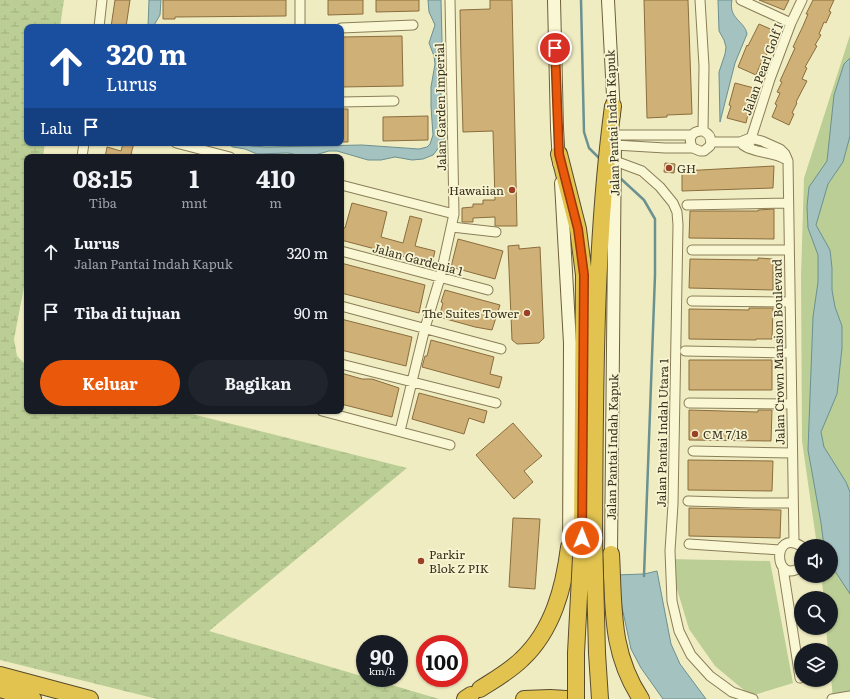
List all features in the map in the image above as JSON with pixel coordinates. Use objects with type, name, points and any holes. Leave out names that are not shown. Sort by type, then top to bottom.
[{"type":"highway","points":[[570,699],[588,538],[601,230],[612,154],[613,106]]},
{"type":"highway","points":[[559,154],[578,229],[584,275],[588,538],[600,699]]},
{"type":"highway","points":[[472,694],[519,662],[540,638],[552,615],[559,597],[569,547]]},
{"type":"highway","points":[[611,554],[615,626],[618,648],[626,669],[641,699]]},
{"type":"highway","points":[[576,653],[576,699]]},
{"type":"highway","points":[[597,654],[597,699]]},
{"type":"highway","points":[[0,675],[90,699]]},
{"type":"highway","points":[[0,689],[33,699]]},
{"type":"highway","points":[[524,699],[566,699]]},
{"type":"main road","name":"Jalan Pantai Indah Kapuk","points":[[554,0],[559,154],[565,235],[570,343],[569,547],[570,561],[573,569],[586,579],[594,579],[605,573],[609,566],[611,554],[615,189],[612,154]]},
{"type":"main road","name":"Jalan Pantai Indah Kapuk","points":[[608,0],[613,106]]},
{"type":"street","points":[[99,24],[102,0]]},
{"type":"street","points":[[300,0],[300,24]]},
{"type":"street","name":"Jalan Garden Imperial","points":[[400,431],[440,278],[454,214],[450,0]]},
{"type":"street","points":[[700,0],[704,66],[703,130]]},
{"type":"street","points":[[741,0],[791,23]]},
{"type":"street","name":"Jalan Pearl Golf I","points":[[744,145],[750,138],[791,23],[802,0]]},
{"type":"street","points":[[344,28],[413,26]]},
{"type":"street","points":[[344,102],[394,101]]},
{"type":"street","points":[[703,130],[709,135],[711,142],[710,146],[704,151],[693,148],[665,148],[612,154],[691,135],[697,131],[703,130]]},
{"type":"street","points":[[691,135],[690,142],[693,148]]},
{"type":"street","points":[[750,138],[762,141],[780,149],[785,154],[788,161]]},
{"type":"street","points":[[711,142],[744,145],[778,155],[788,161]]},
{"type":"street","points":[[188,146],[218,154]]},
{"type":"street","name":"Jalan Pantai Indah Utara 1","points":[[612,154],[642,171],[652,180],[669,198],[676,212],[678,233],[673,504],[670,551],[672,601],[679,631],[691,656],[710,676],[732,692],[753,699]]},
{"type":"street","name":"Jalan Crown Mansion Boulevard","points":[[788,161],[792,503],[796,539]]},
{"type":"street","points":[[344,186],[454,214]]},
{"type":"street","points":[[687,204],[788,203]]},
{"type":"street","points":[[452,227],[496,232]]},
{"type":"street","points":[[692,250],[789,250]]},
{"type":"street","name":"Jalan Gardenia 1","points":[[344,252],[488,290]]},
{"type":"street","points":[[692,301],[790,302]]},
{"type":"street","points":[[344,307],[501,349]]},
{"type":"street","points":[[685,351],[791,353]]},
{"type":"street","points":[[344,365],[496,403]]},
{"type":"street","points":[[689,403],[791,404]]},
{"type":"street","points":[[334,414],[450,445]]},
{"type":"street","points":[[693,451],[792,453]]},
{"type":"street","points":[[688,501],[792,503]]},
{"type":"street","points":[[689,544],[780,550]]},
{"type":"street","points":[[794,545],[786,545],[780,550],[778,557],[783,568],[795,643]]},
{"type":"street","points":[[783,568],[794,570]]},
{"type":"street","points":[[832,699],[850,696]]},
{"type":"green space","points":[[0,0],[64,0],[60,24],[24,24],[24,146],[45,146],[43,154],[24,154],[24,287],[14,339],[17,356],[24,363],[24,414],[192,414],[407,468],[209,631],[356,674],[356,687],[398,687],[439,699],[157,699],[0,660]]},
{"type":"green space","points":[[850,35],[850,699],[833,699],[832,687],[838,687],[838,643],[827,643],[827,635],[838,635],[838,591],[823,591],[822,583],[838,583],[838,539],[816,539],[802,441],[801,276],[804,178]]},
{"type":"green space","points":[[668,559],[770,561],[793,683],[751,696],[715,666],[689,629]]},
{"type":"water","points":[[149,0],[161,0],[160,15],[155,24],[148,24]]},
{"type":"water","points":[[428,0],[441,0],[443,81],[441,91],[441,108],[445,129],[444,141],[433,155],[423,159],[412,160],[395,157],[381,160],[368,160],[337,151],[329,151],[318,154],[257,154],[245,149],[231,146],[266,147],[362,145],[419,149],[427,147],[430,144],[433,135],[431,87],[435,64],[434,56],[429,43],[435,25],[429,12]]},
{"type":"water","points":[[718,0],[732,0],[732,12],[746,30],[747,34],[735,63],[720,122],[719,72],[726,47],[719,31]]},
{"type":"water","points":[[850,58],[850,136],[843,162],[828,184],[816,225],[830,250],[832,290],[835,307],[842,326],[842,348],[837,394],[821,432],[824,447],[846,482],[850,492],[850,594],[838,576],[838,539],[823,539],[808,450],[813,317],[818,282],[818,255],[808,228],[807,206],[809,187],[827,161],[834,95],[844,64]]},
{"type":"water","points":[[657,571],[671,644],[680,664],[706,699],[663,699],[641,668],[631,649],[615,575],[644,574]]},
{"type":"building","points":[[115,0],[130,0],[126,24],[111,24]]},
{"type":"building","points":[[163,0],[286,0],[286,16],[175,17],[175,19],[163,19]]},
{"type":"building","points":[[328,0],[363,0],[363,14],[328,15]]},
{"type":"building","points":[[376,0],[419,0],[419,11],[376,12]]},
{"type":"building","points":[[490,0],[512,0],[517,226],[495,226],[495,217],[473,218],[473,222],[462,222],[462,208],[473,207],[473,204],[483,204],[483,200],[495,200],[493,131],[463,132],[461,60],[460,10],[490,9]]},
{"type":"building","points":[[644,0],[688,0],[692,114],[667,115],[667,117],[647,118]]},
{"type":"building","points":[[759,0],[789,0],[784,10]]},
{"type":"building","points":[[813,0],[834,0],[829,11],[831,12],[826,23],[824,22],[819,34],[821,35],[815,45],[817,46],[805,67],[807,68],[802,79],[807,81],[796,102],[797,103],[792,113],[794,114],[789,125],[772,117],[777,105],[775,104],[780,93],[777,92],[782,82],[780,81],[795,48],[793,47]]},
{"type":"building","points":[[759,24],[775,31],[763,64],[761,63],[756,75],[738,67],[747,45],[748,46]]},
{"type":"building","points":[[402,36],[403,86],[344,87],[344,37]]},
{"type":"building","points":[[735,83],[754,88],[746,123],[727,118],[731,106],[729,105]]},
{"type":"building","points":[[344,109],[348,109],[348,142],[344,142]]},
{"type":"building","points":[[428,116],[428,140],[383,141],[383,117]]},
{"type":"building","points":[[122,146],[133,146],[131,154],[106,154],[107,147],[121,151]]},
{"type":"building","name":"GH","points":[[665,163],[675,164],[674,173],[664,172]]},
{"type":"building","points":[[774,166],[773,188],[682,191],[682,171]]},
{"type":"building","points":[[352,203],[387,212],[381,237],[403,243],[410,216],[422,219],[415,246],[435,251],[432,264],[344,241],[345,228]]},
{"type":"building","points":[[774,209],[774,239],[689,238],[690,211],[758,211]]},
{"type":"building","points":[[458,239],[503,251],[495,279],[451,267]]},
{"type":"building","name":"The Suites Tower","points":[[519,245],[519,249],[540,247],[544,338],[539,343],[517,344],[512,340],[508,246]]},
{"type":"building","points":[[758,258],[773,259],[773,290],[689,288],[690,259],[758,260]]},
{"type":"building","points":[[344,264],[425,285],[419,313],[344,294]]},
{"type":"building","points":[[445,290],[500,305],[492,330],[439,317],[443,303],[441,302]]},
{"type":"building","points":[[749,308],[773,308],[772,339],[689,339],[689,309],[749,310]]},
{"type":"building","points":[[344,320],[412,337],[406,366],[344,351]]},
{"type":"building","points":[[431,340],[494,357],[490,374],[502,377],[499,388],[422,367],[425,356],[427,356]]},
{"type":"building","points":[[689,360],[772,360],[772,390],[689,390]]},
{"type":"building","points":[[344,374],[362,379],[372,379],[399,388],[392,417],[344,405]]},
{"type":"building","points":[[419,393],[487,411],[484,423],[469,418],[464,434],[412,419]]},
{"type":"building","points":[[689,410],[758,412],[758,410],[772,410],[771,441],[689,440]]},
{"type":"building","points":[[513,423],[542,456],[524,471],[533,482],[514,499],[476,455]]},
{"type":"building","points":[[688,460],[773,461],[772,491],[688,490]]},
{"type":"building","points":[[689,508],[781,510],[780,538],[689,536]]},
{"type":"building","points":[[513,518],[540,519],[535,589],[509,587]]},
{"type":"waterway","points":[[581,0],[584,132],[589,148],[601,160]]},
{"type":"waterway","points":[[619,177],[644,200],[655,219],[655,275],[644,576]]},
{"type":"place","name":"GH","points":[[669,168]]},
{"type":"place","name":"Hawaiian","points":[[512,190]]},
{"type":"place","name":"The Suites Tower","points":[[527,313]]},
{"type":"place","name":"CM 7/18","points":[[695,434]]},
{"type":"place","name":"Parkir Blok Z PIK","points":[[421,561]]},
{"type":"route","points":[[555,48],[559,154],[578,229],[584,275],[582,538]]}]
